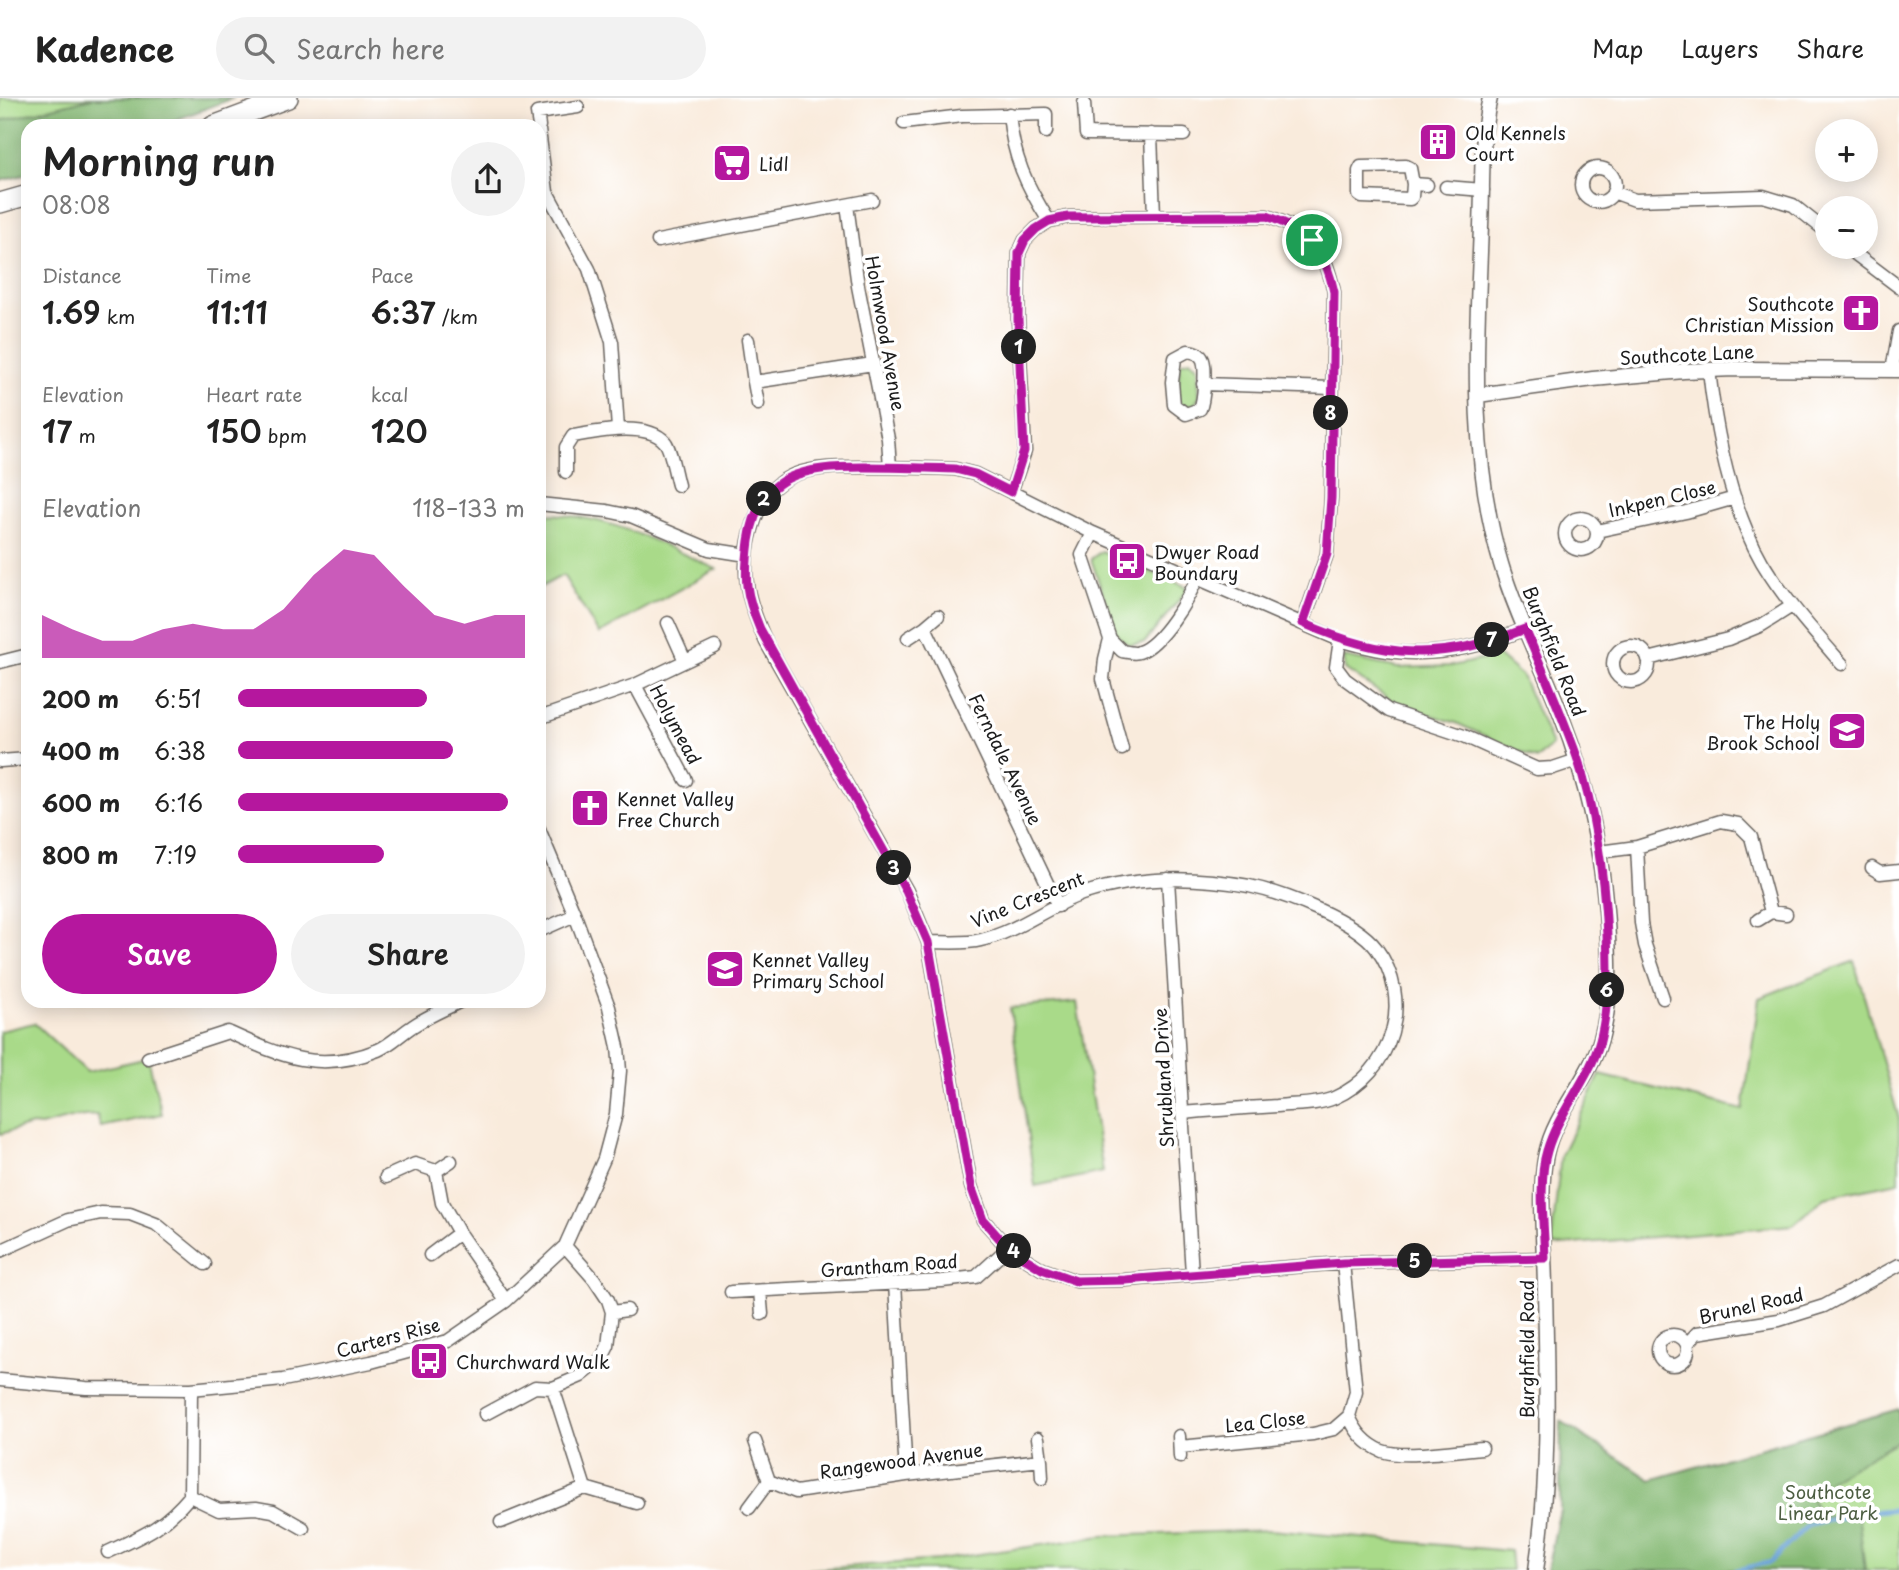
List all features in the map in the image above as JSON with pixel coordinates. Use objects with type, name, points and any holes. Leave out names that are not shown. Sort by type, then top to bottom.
[{"type":"main road","points":[[232,119],[288,98]]},
{"type":"main road","points":[[0,203],[21,197]]},
{"type":"street","name":"Burghfield Road","points":[[1486,102],[1476,364],[1481,464],[1492,530],[1502,566],[1577,760],[1599,852],[1609,964],[1606,1008],[1594,1058],[1561,1118],[1546,1153],[1543,1196],[1547,1376],[1541,1538],[1536,1570]]},
{"type":"street","points":[[1084,103],[1086,134],[1184,135]]},
{"type":"street","points":[[538,119],[537,113],[578,107]]},
{"type":"street","points":[[1009,114],[1015,154],[1027,186],[1049,221]]},
{"type":"street","points":[[904,123],[962,116],[1046,114],[1046,132]]},
{"type":"street","points":[[1151,134],[1154,216]]},
{"type":"street","points":[[1406,166],[1410,168],[1413,184],[1410,199],[1362,197],[1359,195],[1359,171],[1362,167],[1406,166]]},
{"type":"street","points":[[1413,184],[1427,185]]},
{"type":"street","points":[[1446,187],[1482,190]]},
{"type":"street","points":[[1613,192],[1635,200],[1763,196],[1793,205],[1815,222]]},
{"type":"street","points":[[546,200],[589,269],[612,342],[618,429]]},
{"type":"street","points":[[658,240],[872,200]]},
{"type":"street","name":"Holmwood Avenue","points":[[847,205],[858,286],[888,439],[890,467]]},
{"type":"street","points":[[1011,492],[1024,451],[1018,308],[1019,253],[1025,240],[1049,221],[1068,217],[1267,216],[1295,226],[1312,240],[1322,254],[1334,292],[1331,498],[1327,554],[1303,623]]},
{"type":"street","points":[[1862,259],[1899,287]]},
{"type":"street","points":[[1896,370],[1899,331]]},
{"type":"street","points":[[748,340],[758,404]]},
{"type":"street","points":[[1188,351],[1201,357],[1204,362],[1203,384],[1203,404],[1200,408],[1186,414],[1177,409],[1172,400],[1172,382],[1173,363],[1178,355],[1188,351]]},
{"type":"street","points":[[754,382],[873,364]]},
{"type":"street","points":[[1709,370],[1715,426],[1734,498],[1762,561],[1792,606],[1842,664]]},
{"type":"street","name":"Southcote Lane","points":[[1478,395],[1593,379],[1709,370],[1896,370]]},
{"type":"street","points":[[1203,384],[1332,388]]},
{"type":"street","points":[[566,472],[566,447],[573,436],[618,429],[654,434],[667,443],[678,485]]},
{"type":"street","points":[[1525,629],[1463,648],[1429,652],[1378,650],[1340,640],[1093,533],[975,474],[955,469],[835,466],[796,472],[768,492],[756,511],[745,575],[746,590],[766,642],[906,891],[928,942],[971,1186],[983,1220],[1008,1248],[1042,1269],[1076,1281],[1125,1280],[1343,1263],[1545,1258]]},
{"type":"street","name":"Inkpen Close","points":[[1597,531],[1686,512],[1734,498]]},
{"type":"street","points":[[546,505],[631,516],[709,549],[747,555]]},
{"type":"street","points":[[1093,533],[1082,555],[1110,639],[1122,652],[1139,652],[1147,647],[1181,611],[1197,578]]},
{"type":"street","points":[[1648,659],[1728,639],[1762,625],[1792,606]]},
{"type":"street","points":[[908,638],[938,616]]},
{"type":"street","points":[[668,623],[685,661]]},
{"type":"street","name":"Ferndale Avenue","points":[[925,627],[1058,906]]},
{"type":"street","points":[[1110,639],[1103,679],[1122,749]]},
{"type":"street","points":[[1340,640],[1336,667],[1345,679],[1389,711],[1464,736],[1538,769],[1553,768],[1577,760]]},
{"type":"street","name":"Holymead","points":[[546,716],[635,685],[715,647]]},
{"type":"street","points":[[0,662],[21,657]]},
{"type":"street","name":"Holymead","points":[[635,685],[686,780]]},
{"type":"street","points":[[0,761],[21,760]]},
{"type":"street","points":[[1599,852],[1637,847],[1721,821],[1738,824],[1751,836],[1771,912]]},
{"type":"street","name":"Carters Rise","points":[[0,1380],[86,1388],[191,1389],[296,1378],[371,1362],[449,1341],[506,1301],[565,1246],[604,1159],[615,1114],[620,1071],[609,1007],[546,846]]},
{"type":"street","points":[[1637,847],[1641,923],[1645,945],[1663,998]]},
{"type":"street","points":[[1872,868],[1880,873],[1899,871]]},
{"type":"street","name":"Shrubland Drive","points":[[1168,879],[1192,1274]]},
{"type":"street","name":"Vine Crescent","points":[[928,942],[981,940],[1098,890],[1135,881],[1197,879],[1251,887],[1302,902],[1348,925],[1375,946],[1389,970],[1395,997],[1395,1024],[1385,1055],[1359,1083],[1333,1099],[1306,1104],[1182,1113]]},
{"type":"street","points":[[1758,920],[1771,912],[1787,914]]},
{"type":"street","points":[[546,928],[575,915]]},
{"type":"street","points":[[148,1058],[228,1032],[276,1054],[306,1062],[343,1059],[379,1050],[415,1025],[448,1008]]},
{"type":"street","points":[[436,1171],[451,1161]]},
{"type":"street","points":[[386,1177],[415,1164],[436,1171]]},
{"type":"street","points":[[436,1171],[442,1203],[459,1233],[506,1301]]},
{"type":"street","points":[[0,1251],[68,1220],[101,1213],[130,1214],[156,1224],[205,1264]]},
{"type":"street","points":[[430,1255],[459,1233]]},
{"type":"street","points":[[485,1414],[535,1387],[553,1388],[580,1376],[601,1360],[608,1346],[612,1312],[608,1300],[594,1279],[565,1246]]},
{"type":"street","name":"Grantham Road","points":[[730,1292],[976,1277],[1008,1248]]},
{"type":"street","points":[[1343,1263],[1356,1392],[1349,1416],[1354,1427],[1365,1440],[1383,1451],[1404,1454],[1482,1448]]},
{"type":"street","name":"Brunel Road","points":[[1687,1344],[1697,1333],[1779,1320],[1824,1306],[1899,1265]]},
{"type":"street","points":[[895,1283],[906,1475]]},
{"type":"street","points":[[760,1291],[762,1314]]},
{"type":"street","points":[[612,1312],[626,1310]]},
{"type":"street","points":[[553,1388],[586,1489]]},
{"type":"street","points":[[108,1552],[155,1530],[174,1515],[190,1496],[191,1389]]},
{"type":"street","name":"Lea Close","points":[[1180,1447],[1313,1434],[1334,1429],[1349,1416]]},
{"type":"street","points":[[1038,1438],[1042,1478]]},
{"type":"street","points":[[749,1508],[769,1481],[755,1441]]},
{"type":"street","name":"Rangewood Avenue","points":[[769,1481],[796,1492],[906,1475],[1041,1460]]},
{"type":"street","points":[[501,1522],[586,1489],[637,1503]]},
{"type":"street","points":[[190,1496],[219,1510],[256,1508],[273,1511],[303,1528]]},
{"type":"green space","points":[[0,98],[222,98],[76,119],[21,119],[21,138],[0,172]]},
{"type":"green space","points":[[92,98],[234,98],[178,119],[21,119],[21,176],[0,181],[0,121]]},
{"type":"green space","points":[[1190,360],[1198,367],[1199,396],[1195,404],[1188,406],[1181,404],[1177,398],[1180,363]]},
{"type":"green space","points":[[546,514],[587,518],[609,524],[652,539],[716,569],[599,634],[563,575],[546,584]]},
{"type":"green space","points":[[1102,551],[1189,588],[1145,642],[1129,645],[1117,636],[1091,559]]},
{"type":"green space","points":[[1499,656],[1522,676],[1552,745],[1537,759],[1456,723],[1395,703],[1345,669],[1344,657],[1398,668],[1451,666]]},
{"type":"green space","points":[[1854,961],[1899,1119],[1899,1182],[1825,1197],[1793,1225],[1551,1246],[1561,1155],[1600,1075],[1743,1110],[1759,998]]},
{"type":"green space","points":[[1077,1002],[1103,1172],[1035,1186],[1010,1008]]},
{"type":"green space","points":[[34,1023],[87,1072],[148,1058],[162,1114],[101,1127],[97,1115],[74,1117],[0,1134],[0,1031]]},
{"type":"green space","name":"Southcote Linear Park","points":[[1899,1409],[1899,1570],[1547,1570],[1560,1510],[1561,1421],[1651,1480]]},
{"type":"green space","name":"Southcote Linear Park","points":[[1899,1409],[1899,1440],[1809,1492],[1819,1517],[1858,1513],[1865,1570],[1547,1570],[1560,1510],[1561,1421],[1651,1480]]},
{"type":"green space","points":[[1270,1530],[1510,1551],[1512,1570],[800,1570],[939,1560],[1102,1536]]},
{"type":"waterway","points":[[1736,1570],[1771,1562],[1807,1526],[1858,1513],[1899,1509]]},
{"type":"place","name":"Old Kennels Court","points":[[1438,142]]},
{"type":"place","name":"Lidl","points":[[732,163]]},
{"type":"place","name":"Southcote Christian Mission","points":[[1861,313]]},
{"type":"place","name":"Dwyer Road Boundary","points":[[1127,561]]},
{"type":"place","name":"The Holy Brook School","points":[[1847,731]]},
{"type":"place","name":"Kennet Valley Free Church","points":[[590,808]]},
{"type":"place","name":"Kennet Valley Primary School","points":[[725,969]]},
{"type":"place","name":"Churchward Walk","points":[[429,1361]]},
{"type":"route","points":[[1267,216],[1295,226],[1312,240],[1322,254],[1334,292],[1331,498],[1327,554],[1303,623],[1340,640],[1401,653],[1463,648],[1525,629],[1577,760],[1599,852],[1609,964],[1606,1008],[1600,1041],[1546,1153],[1543,1196],[1545,1258],[1343,1263],[1125,1280],[1076,1281],[1042,1269],[1008,1248],[983,1220],[971,1186],[928,942],[906,891],[760,629],[746,590],[750,535],[756,511],[768,492],[796,472],[812,469],[835,466],[955,469],[975,474],[1011,492],[1024,451],[1018,319],[1019,253],[1025,240],[1049,221],[1068,217],[1267,216]]}]
